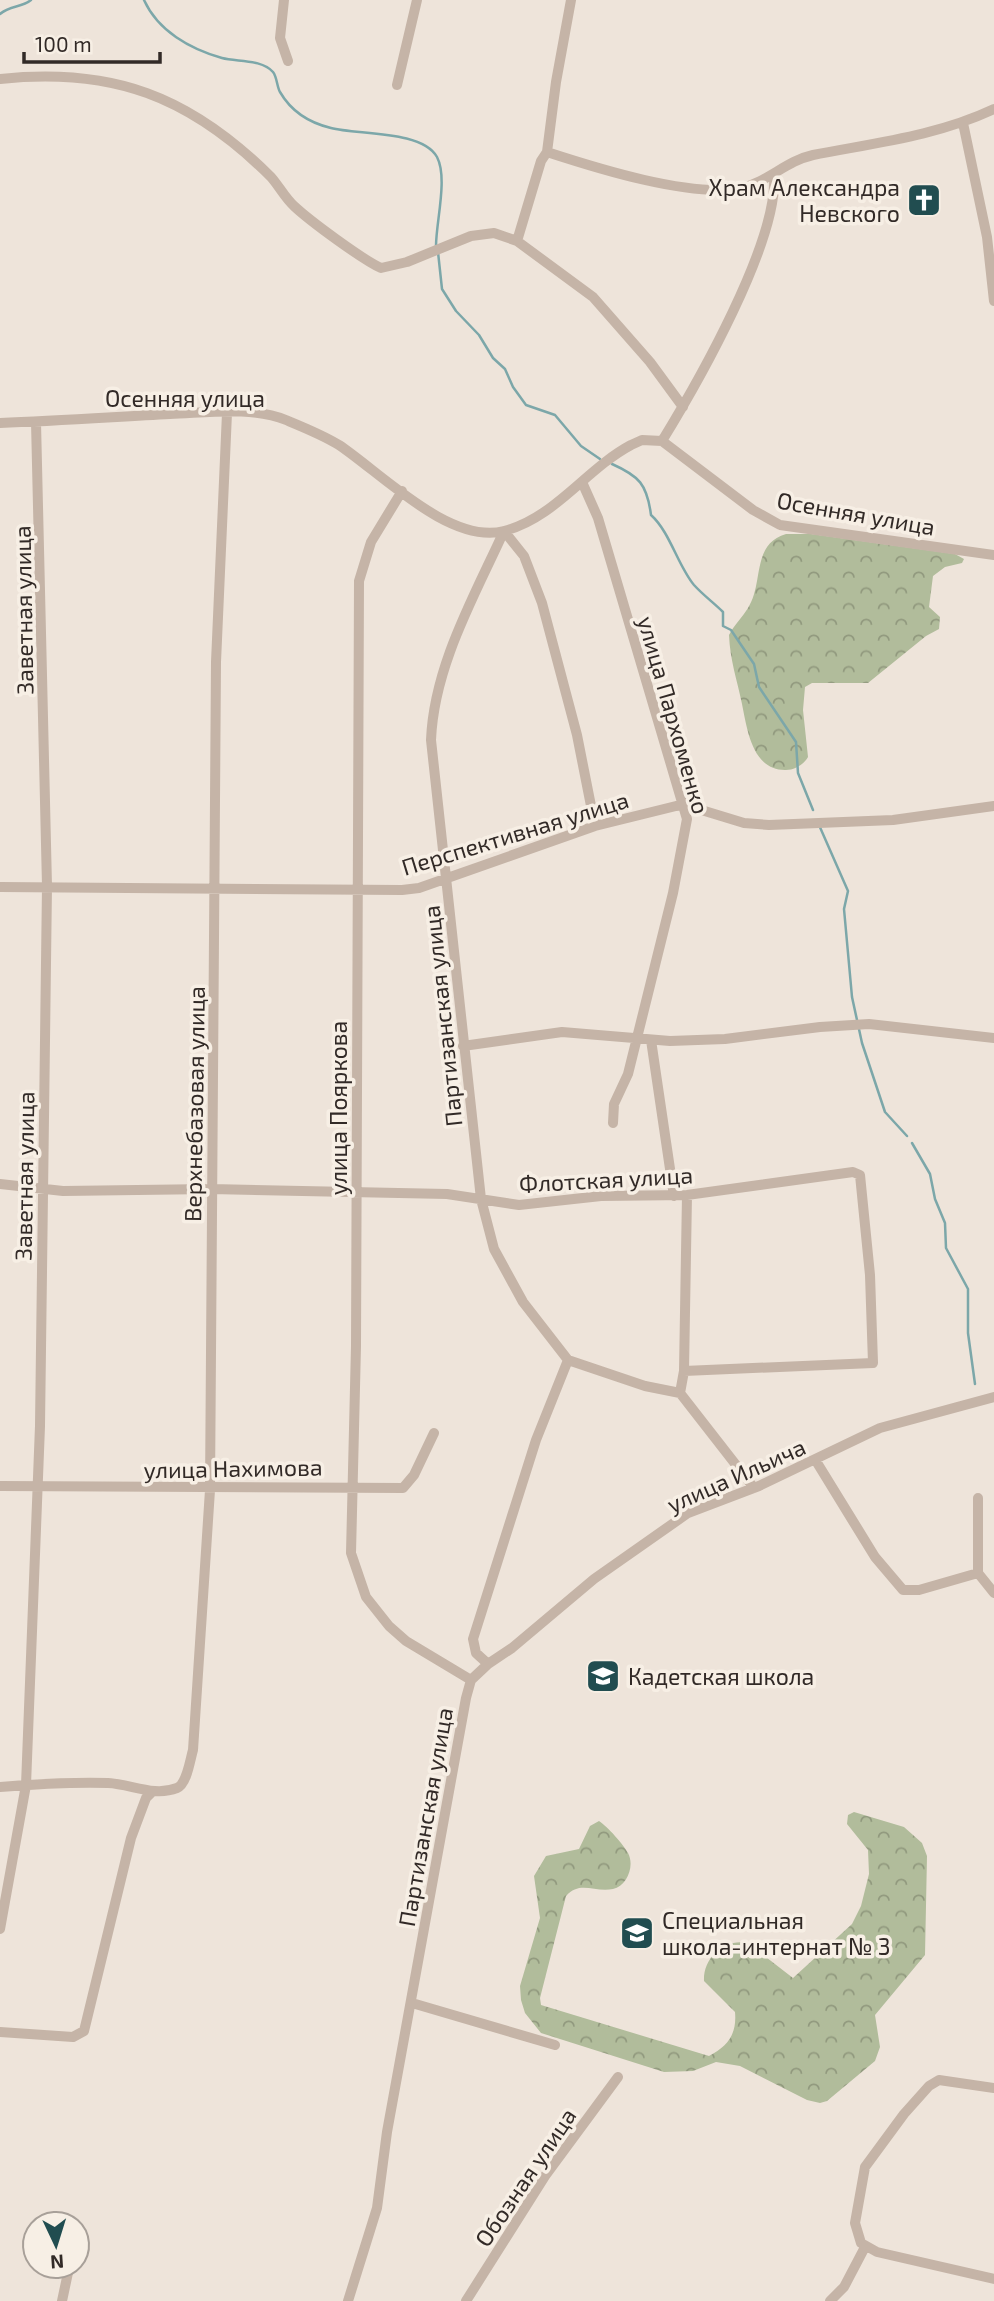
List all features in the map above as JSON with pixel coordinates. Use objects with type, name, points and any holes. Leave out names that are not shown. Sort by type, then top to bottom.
[{"type":"street","points":[[284,0],[280,38],[288,61]]},
{"type":"street","points":[[397,85],[417,0]]},
{"type":"street","points":[[517,241],[541,161],[547,152],[571,0]]},
{"type":"street","points":[[0,79],[81,76],[149,91],[193,116],[234,145],[273,180],[296,208],[373,265],[388,267],[445,245],[488,233],[517,241],[593,297],[650,362],[683,407]]},
{"type":"street","points":[[547,152],[667,183],[719,190],[751,186],[787,165],[812,155],[915,136],[963,123],[994,109]]},
{"type":"street","points":[[963,123],[987,237],[994,300]]},
{"type":"street","points":[[595,826],[577,735],[542,603],[524,556],[504,531],[552,507],[631,445],[642,440],[662,440],[713,354],[744,284],[764,232],[774,175]]},
{"type":"street","name":"Осенняя улица","points":[[0,423],[227,413],[284,419],[337,444],[432,514],[478,531],[504,531]]},
{"type":"street","name":"Верхнебазовая улица","points":[[152,1792],[175,1789],[184,1781],[194,1743],[210,1490],[216,662],[227,413]]},
{"type":"street","name":"Заветная улица","points":[[0,1929],[26,1785],[37,1487],[47,886],[36,422]]},
{"type":"street","name":"Осенняя улица","points":[[662,440],[753,510],[780,525],[994,555]]},
{"type":"street","name":"улица Пархоменко","points":[[582,482],[598,518],[685,805],[686,830],[628,1074],[614,1104],[612,1123]]},
{"type":"street","name":"улица Пояркова","points":[[402,491],[371,542],[359,581],[357,1191],[351,1553],[366,1597],[375,1611],[406,1641],[471,1680]]},
{"type":"street","name":"Партизанская улица","points":[[504,531],[456,638],[431,729],[463,1046],[487,1229],[511,1282],[552,1343],[568,1360]]},
{"type":"street","points":[[685,805],[744,823],[769,825],[893,820],[994,806]]},
{"type":"street","name":"Перспективная улица","points":[[0,887],[357,891],[419,888],[595,826],[685,805]]},
{"type":"street","points":[[463,1046],[562,1032],[637,1036],[651,1040],[725,1039],[869,1024],[994,1038]]},
{"type":"street","points":[[651,1040],[674,1196]]},
{"type":"street","name":"Флотская улица","points":[[0,1184],[63,1191],[211,1189],[447,1194],[519,1205],[601,1196],[687,1195],[853,1172],[860,1175],[864,1192],[873,1363],[684,1371]]},
{"type":"street","points":[[680,1393],[684,1371],[687,1195]]},
{"type":"street","points":[[488,1664],[476,1653],[473,1639],[536,1440],[568,1360],[645,1386],[680,1393],[754,1488]]},
{"type":"street","name":"улица Ильича","points":[[488,1664],[512,1648],[568,1599],[688,1513],[816,1461],[880,1428],[994,1397]]},
{"type":"street","name":"улица Нахимова","points":[[0,1486],[210,1490],[353,1486],[403,1488],[408,1485],[434,1433]]},
{"type":"street","points":[[816,1461],[875,1557],[903,1590],[919,1590],[978,1573]]},
{"type":"street","points":[[978,1498],[978,1573],[994,1593]]},
{"type":"street","name":"Партизанская улица","points":[[348,2301],[377,2208],[387,2132],[454,1758],[471,1680],[488,1664]]},
{"type":"street","points":[[0,1787],[116,1783],[152,1792]]},
{"type":"street","points":[[0,2032],[73,2037],[84,2031],[131,1838],[146,1798],[152,1792]]},
{"type":"street","points":[[412,2003],[555,2045]]},
{"type":"street","name":"Обозная улица","points":[[466,2301],[545,2176],[618,2077]]},
{"type":"street","points":[[994,2088],[939,2080],[929,2086],[904,2114],[865,2167],[855,2223],[857,2235],[865,2247],[994,2278]]},
{"type":"street","points":[[830,2301],[844,2287],[865,2247]]},
{"type":"street","points":[[62,2301],[66,2280]]},
{"type":"green space","points":[[786,534],[811,534],[955,554],[964,559],[962,563],[945,567],[933,576],[929,607],[940,617],[939,629],[926,636],[868,683],[812,683],[805,687],[803,710],[808,757],[799,766],[786,770],[765,763],[753,746],[734,670],[729,635],[753,598],[763,555],[768,546]]},
{"type":"green space","points":[[854,1812],[904,1827],[922,1843],[927,1856],[925,1955],[875,2015],[880,2047],[875,2061],[827,2101],[820,2103],[807,2100],[740,2066],[716,2062],[693,2071],[664,2072],[541,2033],[525,2013],[520,1986],[540,1918],[534,1876],[546,1856],[579,1849],[590,1826],[599,1821],[623,1845],[630,1858],[630,1869],[626,1880],[618,1887],[606,1890],[582,1888],[571,1891],[566,1896],[540,1998],[541,2005],[709,2056],[716,2052],[733,2033],[735,2020],[735,2012],[704,1981],[707,1965],[717,1952],[731,1944],[748,1943],[793,1978],[852,1924],[861,1906],[869,1874],[868,1850],[847,1824],[848,1815]]},
{"type":"waterway","points":[[0,14],[31,0]]},
{"type":"waterway","points":[[144,0],[166,30],[187,44],[222,58],[256,63],[268,68],[274,74],[284,99],[295,110],[316,123],[342,130],[404,138],[429,148],[437,157],[441,176],[436,246]]},
{"type":"waterway","points":[[438,252],[442,289],[456,311],[479,335],[493,358],[505,369],[513,387],[526,405],[555,415],[581,446],[600,459]]},
{"type":"waterway","points":[[612,464],[640,482],[647,496],[651,515],[663,530],[688,577],[697,589],[723,612],[723,626],[731,630],[754,664],[759,687],[796,742],[798,773],[813,810]]},
{"type":"waterway","points":[[819,825],[848,891],[844,909],[852,997],[862,1043],[885,1112],[907,1136]]},
{"type":"waterway","points":[[912,1143],[930,1174],[935,1199],[945,1223],[946,1248],[968,1289],[968,1333],[975,1384]]},
{"type":"place","name":"Храм Александра Невского","points":[[924,200]]},
{"type":"place","name":"Кадетская школа","points":[[603,1676]]},
{"type":"place","name":"Специальная школа-интернат № 3","points":[[637,1933]]}]
